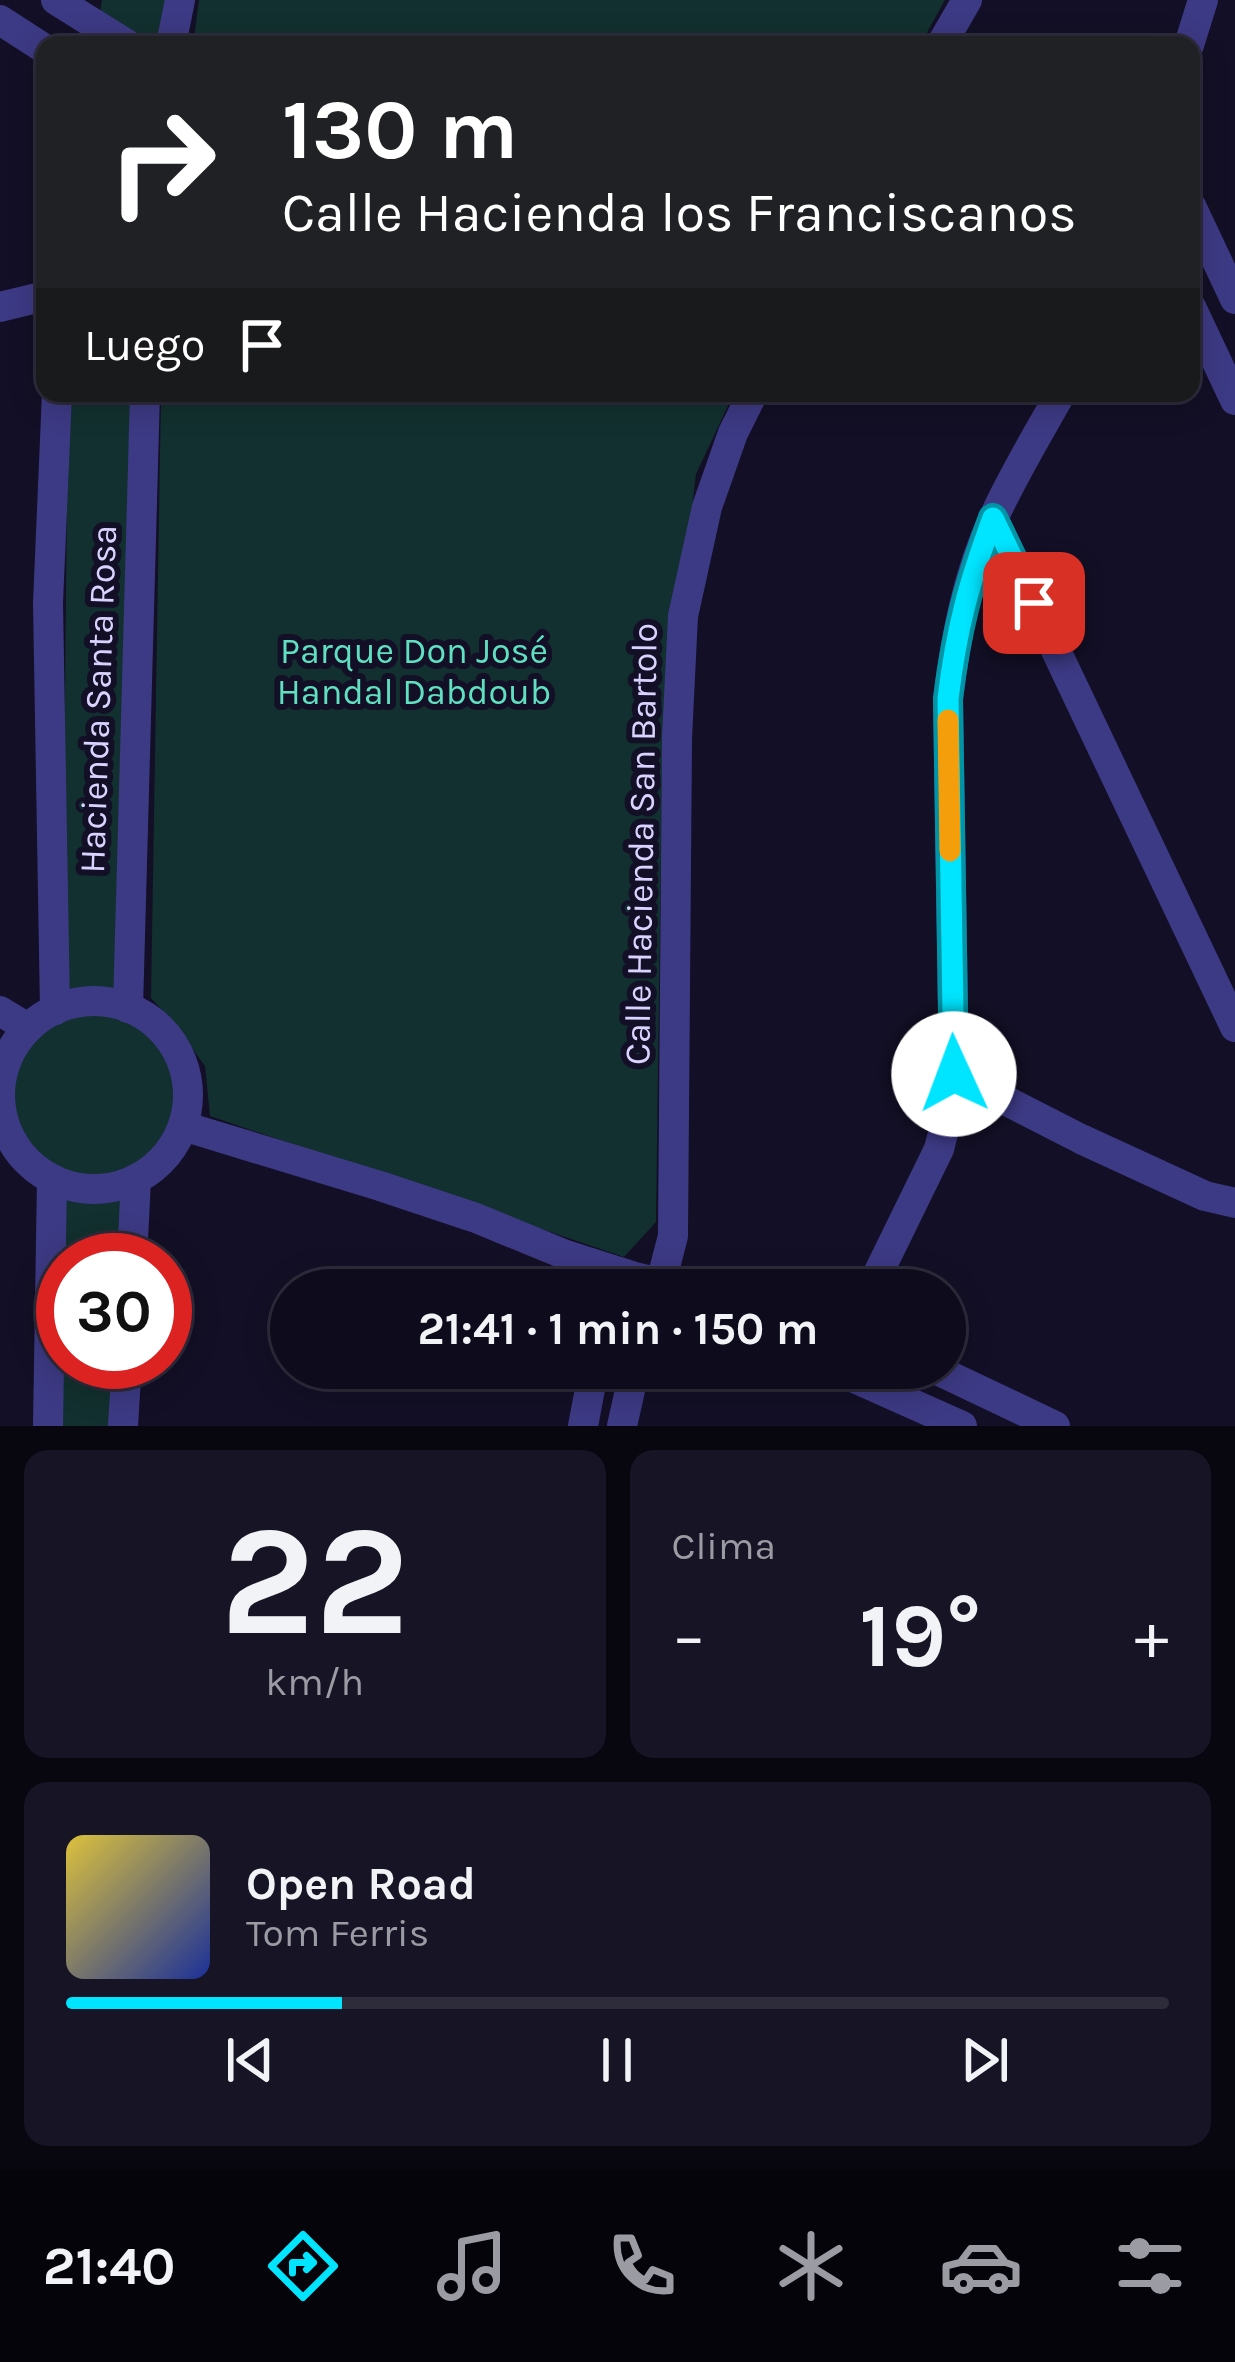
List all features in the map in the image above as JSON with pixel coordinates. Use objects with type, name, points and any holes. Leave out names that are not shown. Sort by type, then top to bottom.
[{"type":"street","points":[[56,0],[90,22]]},
{"type":"street","points":[[173,36],[180,0]]},
{"type":"street","points":[[946,36],[967,0]]},
{"type":"street","points":[[1192,36],[1203,0]]},
{"type":"street","points":[[0,20],[36,43]]},
{"type":"street","points":[[1200,225],[1235,298]]},
{"type":"street","points":[[0,308],[36,298]]},
{"type":"street","points":[[1200,326],[1235,400]]},
{"type":"street","name":"Hacienda Santa Rosa","points":[[55,1010],[48,603],[57,402]]},
{"type":"street","name":"Hacienda Santa Rosa","points":[[128,1007],[145,402]]},
{"type":"street","name":"Calle Hacienda San Bartolo","points":[[654,1269],[674,1236],[677,738],[683,616],[707,507],[749,402]]},
{"type":"street","points":[[880,1269],[938,1149],[954,1074],[948,699],[955,642],[993,518],[1055,402]]},
{"type":"street","points":[[993,518],[1235,1027]]},
{"type":"street","points":[[79,1003],[128,1007],[150,1019],[180,1056],[187,1078],[183,1126],[172,1148],[136,1179],[108,1188],[79,1188],[52,1179],[16,1149],[6,1128],[1,1105],[4,1057],[28,1028],[55,1010],[79,1003]]},
{"type":"street","points":[[0,1011],[28,1028]]},
{"type":"street","points":[[954,1074],[1204,1196],[1235,1203]]},
{"type":"street","points":[[183,1126],[476,1218],[603,1269]]},
{"type":"street","points":[[48,1426],[52,1179]]},
{"type":"street","points":[[133,1233],[136,1179]]},
{"type":"street","points":[[566,1255],[581,1269]]},
{"type":"street","points":[[966,1384],[1054,1426]]},
{"type":"street","points":[[123,1426],[125,1389]]},
{"type":"street","points":[[583,1426],[590,1389]]},
{"type":"street","points":[[622,1426],[630,1389]]},
{"type":"street","points":[[879,1389],[962,1426]]},
{"type":"green space","points":[[102,0],[174,0],[165,36],[96,36]]},
{"type":"green space","points":[[199,0],[945,0],[925,36],[194,36]]},
{"type":"green space","points":[[68,402],[137,402],[123,998],[79,994],[62,999]]},
{"type":"green space","name":"Parque Don José Handal Dabdoub","points":[[161,402],[730,402],[696,474],[662,769],[656,1222],[624,1257],[210,1116],[205,1066],[151,998]]},
{"type":"green space","points":[[97,1012],[129,1019],[156,1037],[174,1064],[181,1096],[174,1128],[156,1155],[129,1173],[97,1180],[65,1173],[38,1155],[20,1128],[13,1096],[20,1064],[38,1037],[65,1019]]},
{"type":"green space","points":[[128,1188],[126,1233],[58,1233],[59,1190],[103,1197]]},
{"type":"green space","points":[[56,1389],[115,1389],[113,1426],[55,1426]]},
{"type":"slow traffic","points":[[948,720],[950,851]]},
{"type":"route","points":[[954,1074],[948,699],[969,585],[993,518],[1034,603]]}]
